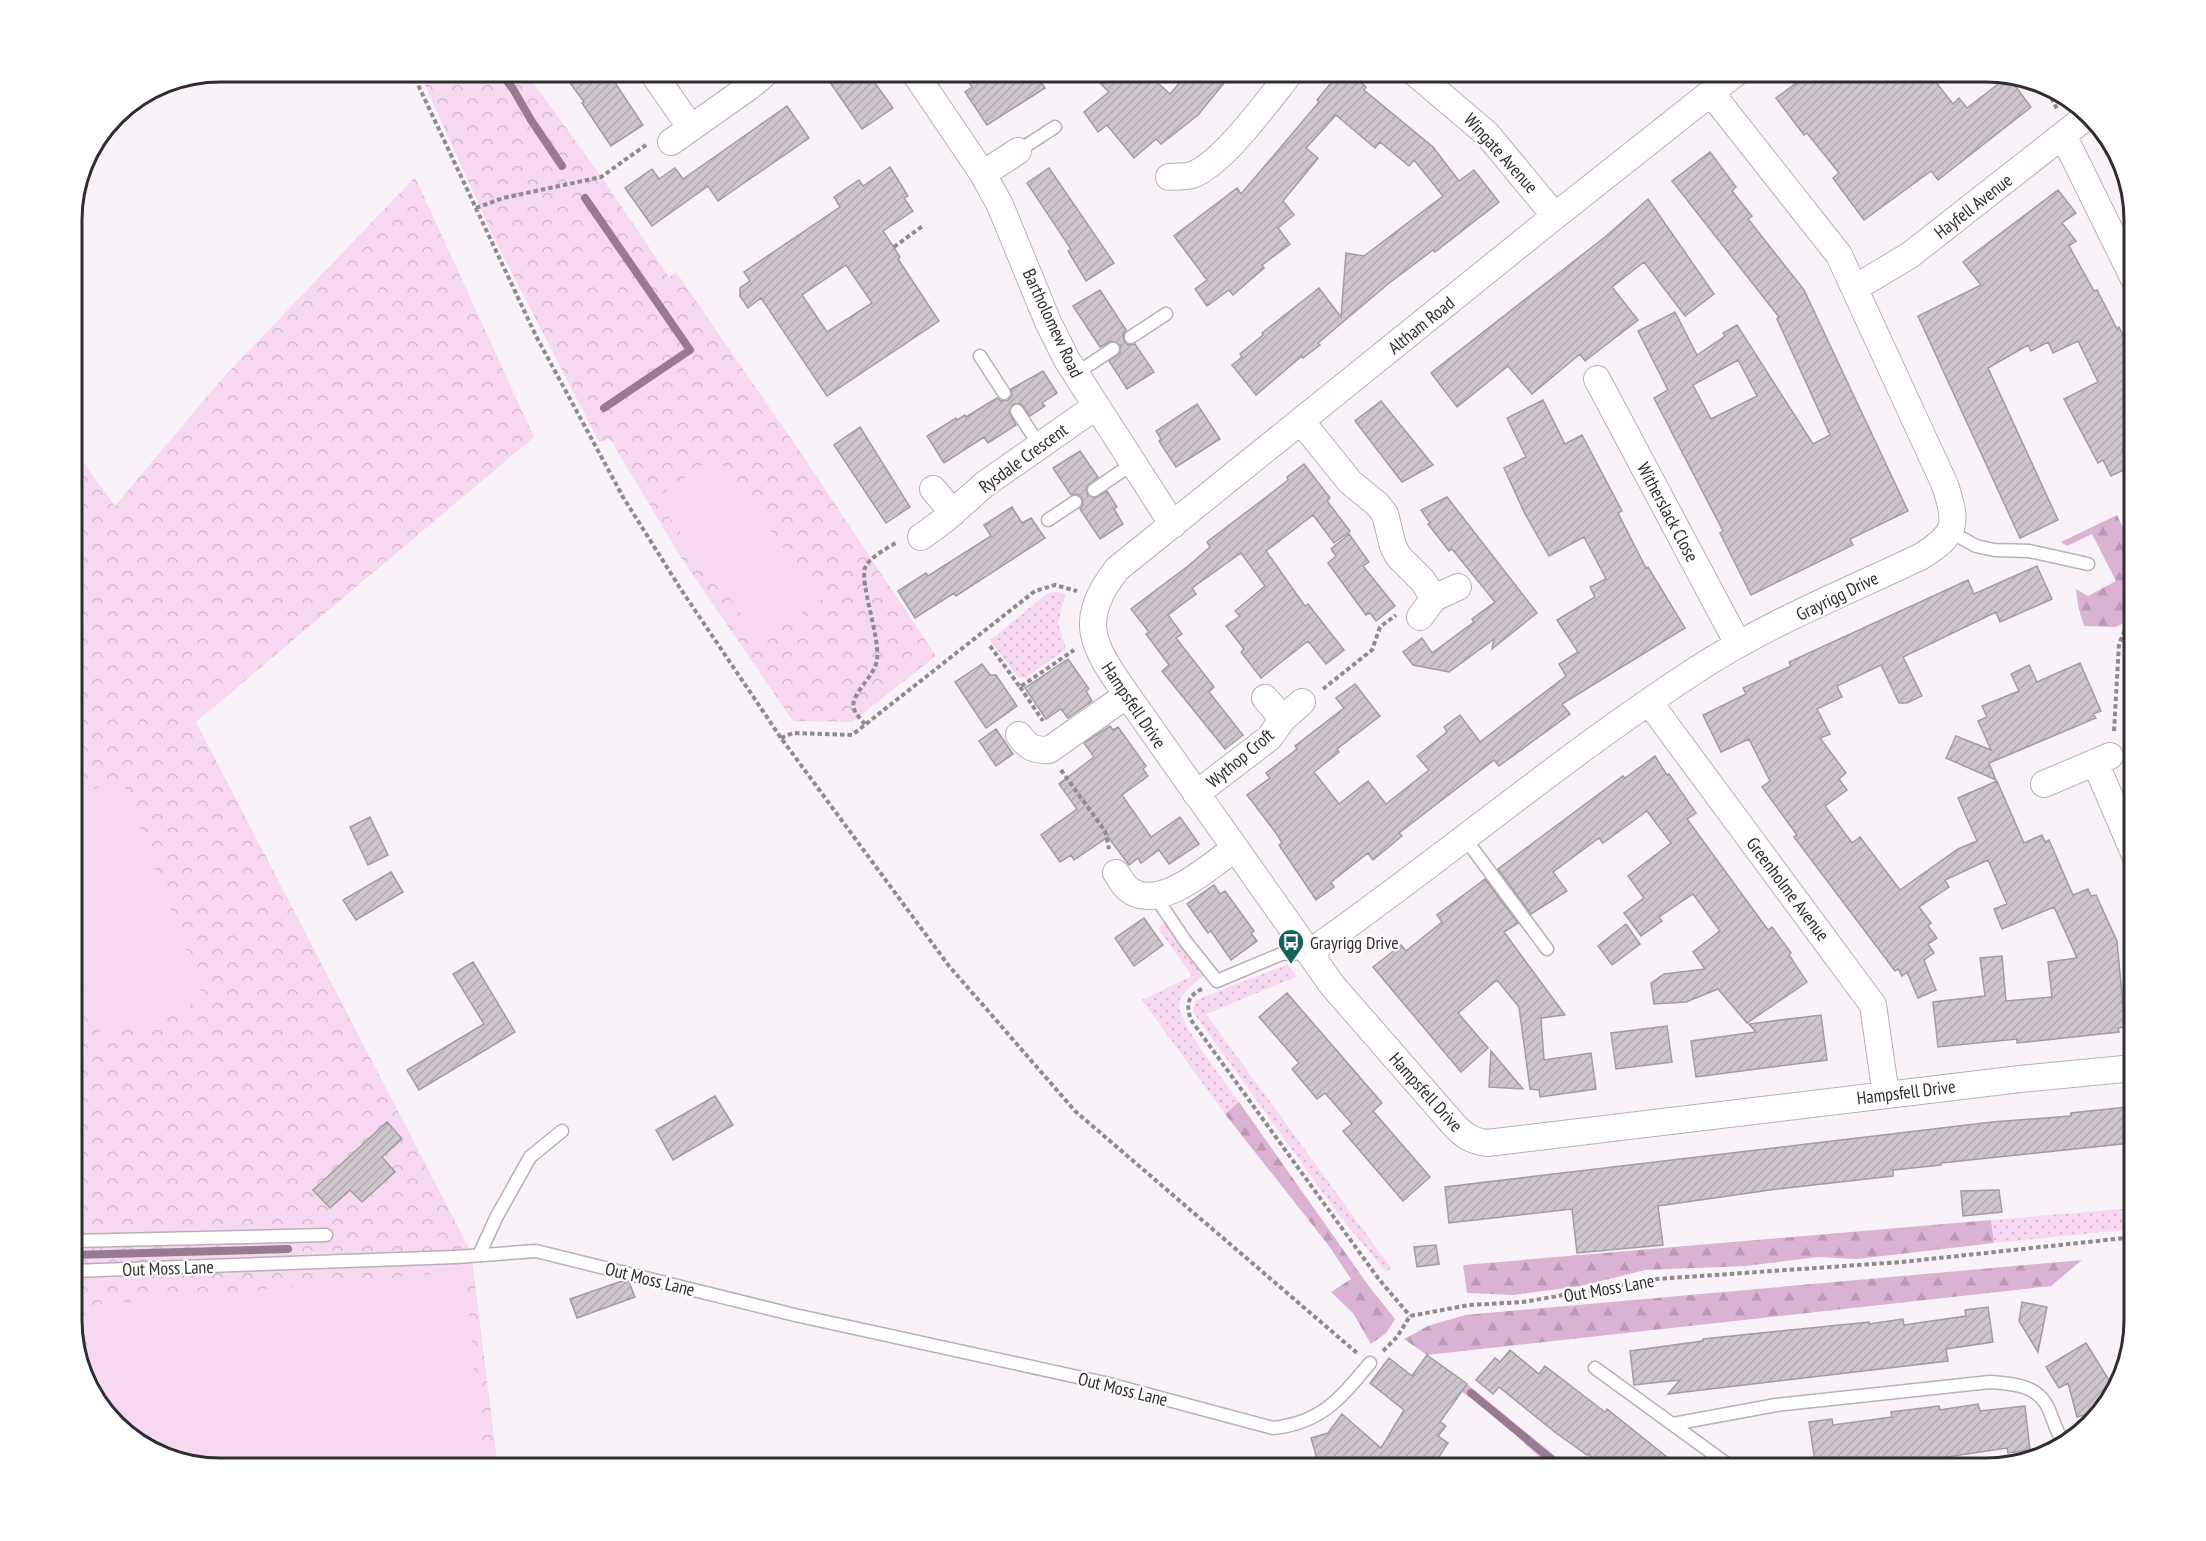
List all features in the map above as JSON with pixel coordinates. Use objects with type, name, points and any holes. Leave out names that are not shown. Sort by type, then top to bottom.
[{"type":"street","points":[[660,83],[692,128]]},
{"type":"street","points":[[671,142],[754,83]]},
{"type":"street","name":"Bartholomew Road","points":[[921,83],[983,174],[1000,205],[1048,322],[1075,374],[1173,525]]},
{"type":"street","points":[[1169,177],[1191,175],[1212,164],[1282,83]]},
{"type":"street","name":"Wingate Avenue","points":[[1427,83],[1487,134],[1555,216]]},
{"type":"street","name":"Altham Road","points":[[1102,590],[1117,569],[1723,83]]},
{"type":"street","points":[[1711,93],[1839,255],[1945,484],[1953,511],[1952,531]]},
{"type":"street","name":"Hayfell Avenue","points":[[1856,288],[1926,243],[2081,121]]},
{"type":"street","points":[[2063,135],[2124,259]]},
{"type":"street","points":[[983,174],[1018,151]]},
{"type":"street","name":"Witherslack Close","points":[[1598,379],[1738,644]]},
{"type":"street","name":"Rysdale Crescent","points":[[921,537],[953,513],[985,484],[1095,407]]},
{"type":"street","points":[[1301,421],[1337,468],[1385,514],[1393,546],[1398,556],[1422,580],[1427,608],[1458,587]]},
{"type":"street","points":[[933,489],[953,513]]},
{"type":"street","name":"Grayrigg Drive","points":[[1309,953],[1649,702],[1738,644],[1920,557],[1937,546],[1952,531]]},
{"type":"street","name":"Hampsfell Drive","points":[[1102,590],[1093,623],[1095,643],[1102,660],[1332,985],[1464,1136],[1476,1142],[1487,1143],[2124,1069]]},
{"type":"street","points":[[1019,735],[1027,747],[1049,750],[1127,695]]},
{"type":"street","name":"Wythop Croft","points":[[1264,698],[1283,719]]},
{"type":"street","name":"Wythop Croft","points":[[1196,794],[1269,738],[1283,719],[1302,702]]},
{"type":"street","name":"Greenholme Avenue","points":[[1649,702],[1872,1005],[1886,1095]]},
{"type":"street","points":[[2044,784],[2107,751],[2124,815]]},
{"type":"street","points":[[1116,873],[1127,888],[1139,895],[1167,894],[1234,849]]},
{"type":"lane","points":[[1018,151],[1055,127]]},
{"type":"lane","points":[[1131,337],[1166,314]]},
{"type":"lane","points":[[1075,374],[1113,349]]},
{"type":"lane","points":[[980,356],[1004,393]]},
{"type":"lane","points":[[1017,411],[1040,446]]},
{"type":"lane","points":[[1094,490],[1132,464]]},
{"type":"lane","points":[[1048,520],[1075,502]]},
{"type":"lane","points":[[1952,531],[1976,546],[1994,550],[2029,551],[2088,564]]},
{"type":"lane","points":[[1464,837],[1547,949]]},
{"type":"lane","points":[[1155,896],[1186,942],[1217,981],[1281,954],[1309,953]]},
{"type":"lane","points":[[479,1256],[496,1218],[531,1157],[562,1131]]},
{"type":"lane","points":[[83,1241],[326,1235]]},
{"type":"lane","name":"Out Moss Lane","points":[[83,1271],[479,1256],[536,1251],[795,1315],[1105,1383],[1273,1428],[1292,1426],[1328,1409],[1370,1363]]},
{"type":"lane","points":[[1595,1368],[1719,1458]]},
{"type":"lane","points":[[1673,1424],[1776,1405],[1990,1382],[2015,1384],[2032,1389],[2045,1402],[2059,1437]]},
{"type":"path","points":[[417,83],[536,336],[623,497],[680,588],[781,738],[949,966],[1075,1111],[1370,1363],[1397,1337],[1410,1316],[1378,1278],[1191,1020],[1187,1010],[1188,1000],[1194,992],[1217,981]]},
{"type":"path","points":[[476,208],[503,198],[601,177],[649,143],[671,142]]},
{"type":"path","points":[[894,247],[924,225]]},
{"type":"path","points":[[865,724],[854,710],[853,702],[855,696],[868,681],[877,660],[865,567],[872,559],[904,537],[921,537]]},
{"type":"path","points":[[781,738],[793,734],[852,735],[1035,591],[1055,585],[1102,590]]},
{"type":"path","points":[[1302,702],[1323,689],[1372,650],[1380,627],[1401,611],[1427,608]]},
{"type":"path","points":[[2107,751],[2118,644],[2124,632]]},
{"type":"path","points":[[990,646],[1044,722]]},
{"type":"path","points":[[1020,687],[1072,651],[1083,647]]},
{"type":"path","points":[[1059,767],[1105,831],[1116,873]]},
{"type":"path","name":"Out Moss Lane","points":[[1410,1316],[1469,1305],[1523,1302],[1657,1279],[1902,1262],[2124,1238]]},
{"type":"green space","points":[[424,83],[534,83],[669,277],[676,272],[805,459],[936,656],[852,722],[793,721],[682,559],[610,439],[599,442],[493,236]]},
{"type":"green space","points":[[415,177],[534,437],[196,722],[471,1252],[497,1458],[220,1458],[193,1456],[159,1444],[129,1424],[111,1405],[101,1390],[87,1357],[83,1330],[83,462],[115,506],[220,381]]},
{"type":"green space","points":[[715,455],[821,599],[762,642],[656,499]]},
{"type":"green space","points":[[2117,515],[2124,530],[2124,623],[2115,627],[2084,626],[2076,589],[2088,596],[2116,581],[2092,534],[2067,546],[2061,542]]},
{"type":"green space","points":[[1055,592],[1065,595],[1058,623],[1066,649],[1025,678],[1018,677],[990,640],[1048,593]]},
{"type":"green space","points":[[122,779],[204,1000],[102,1038],[83,987],[83,793]]},
{"type":"green space","points":[[1166,922],[1205,974],[1185,992],[1179,1006],[1181,1015],[1195,1040],[1239,1102],[1225,1114],[1142,1000],[1192,976],[1158,928]]},
{"type":"green space","points":[[1288,964],[1296,977],[1206,1014],[1391,1268],[1386,1272],[1339,1215],[1193,1012],[1195,1001]]},
{"type":"green space","points":[[1239,1102],[1368,1285],[1395,1319],[1386,1333],[1371,1344],[1353,1313],[1331,1292],[1351,1279],[1329,1246],[1225,1114]]},
{"type":"green space","points":[[2124,1209],[2124,1230],[1994,1243],[1991,1220]]},
{"type":"green space","points":[[1991,1220],[1994,1243],[1857,1259],[1818,1257],[1746,1266],[1645,1270],[1581,1286],[1513,1295],[1467,1293],[1463,1265]]},
{"type":"green space","points":[[2082,1260],[2051,1286],[1427,1355],[1404,1339],[1428,1326],[1465,1315]]},
{"type":"green space","points":[[465,1271],[483,1458],[220,1458],[193,1456],[176,1451],[159,1444],[129,1424],[111,1405],[101,1390],[89,1363],[84,1306]]},
{"type":"green space","points":[[1467,1384],[1558,1458],[1541,1458],[1487,1409],[1462,1392]]},
{"type":"building","points":[[570,83],[615,83],[643,125],[611,146],[582,103],[584,102]]},
{"type":"building","points":[[831,83],[875,83],[893,108],[862,129]]},
{"type":"building","points":[[970,83],[1042,83],[1045,88],[987,125],[965,92],[972,87]]},
{"type":"building","points":[[1100,83],[1158,83],[1170,94],[1180,83],[1224,83],[1198,115],[1161,144],[1156,139],[1134,158],[1107,125],[1098,132],[1084,112],[1109,92]]},
{"type":"building","points":[[1331,83],[1361,83],[1366,87],[1364,90],[1433,147],[1459,181],[1474,170],[1499,202],[1435,252],[1433,250],[1388,284],[1318,343],[1320,345],[1303,358],[1302,356],[1256,395],[1232,365],[1242,357],[1240,354],[1263,335],[1262,333],[1319,288],[1341,317],[1346,253],[1364,256],[1443,196],[1414,160],[1409,166],[1380,142],[1375,148],[1336,115],[1306,148],[1318,158],[1283,201],[1294,215],[1278,228],[1290,244],[1262,265],[1264,268],[1233,295],[1229,290],[1207,306],[1195,289],[1207,280],[1174,236],[1237,188],[1241,194],[1319,102],[1317,100]]},
{"type":"building","points":[[1796,83],[1937,83],[1953,104],[1959,98],[1967,108],[1999,84],[2015,86],[2031,107],[1938,180],[1931,171],[1864,220],[1833,178],[1839,173],[1807,133],[1804,135],[1776,98]]},
{"type":"building","points":[[787,106],[809,138],[718,201],[708,186],[652,226],[625,188],[652,169],[659,179],[675,168],[683,179]]},
{"type":"building","points":[[1710,152],[1736,187],[1732,191],[1752,216],[1748,219],[1804,290],[1908,511],[1850,539],[1853,545],[1751,595],[1720,533],[1723,531],[1654,398],[1668,390],[1638,331],[1675,312],[1697,355],[1725,336],[1723,333],[1737,325],[1813,444],[1830,435],[1777,319],[1779,317],[1672,181]],"holes":[[[1738,360],[1757,396],[1711,419],[1693,385]]]},
{"type":"building","points":[[890,167],[908,196],[904,198],[913,211],[883,231],[900,257],[898,259],[939,321],[827,396],[761,298],[748,308],[740,296],[740,288],[750,281],[744,272],[840,207],[834,197],[859,180],[863,186]],"holes":[[[846,265],[872,303],[827,332],[802,295]]]},
{"type":"building","points":[[1049,168],[1114,263],[1086,281],[1068,251],[1071,249],[1027,183]]},
{"type":"building","points":[[2058,190],[2076,213],[2062,223],[2076,241],[2069,246],[2124,337],[2124,449],[2122,450],[2124,470],[2111,476],[2103,460],[2098,463],[2064,399],[2098,382],[2078,341],[2053,353],[2048,342],[2031,351],[2028,345],[1988,368],[2058,520],[2020,538],[1918,316],[1981,285],[1963,262]]},
{"type":"building","points":[[1648,199],[1714,294],[1685,316],[1644,262],[1612,287],[1638,320],[1585,361],[1580,354],[1532,394],[1508,366],[1457,407],[1431,373],[1605,237]]},
{"type":"building","points":[[1100,290],[1126,330],[1123,334],[1124,341],[1128,345],[1135,344],[1154,372],[1127,389],[1109,361],[1120,353],[1120,345],[1112,341],[1100,347],[1073,306]]},
{"type":"building","points":[[1043,371],[1057,393],[1042,403],[1045,406],[1030,416],[1021,404],[1013,404],[1009,412],[1016,425],[988,443],[984,437],[944,463],[927,436],[956,418],[957,420],[965,415],[966,417],[997,398],[1001,401],[1008,400],[1012,396],[1011,389]]},
{"type":"building","points":[[1543,400],[1565,444],[1582,435],[1622,511],[1618,513],[1646,568],[1648,567],[1685,628],[1562,704],[1570,714],[1499,766],[1494,760],[1399,833],[1402,836],[1373,860],[1368,853],[1331,882],[1334,887],[1316,900],[1279,845],[1282,843],[1276,833],[1247,795],[1270,778],[1266,773],[1297,749],[1295,746],[1344,708],[1336,698],[1355,684],[1380,716],[1337,749],[1339,752],[1314,772],[1339,804],[1368,781],[1386,804],[1429,770],[1417,756],[1447,732],[1444,727],[1460,715],[1480,742],[1566,676],[1559,664],[1578,652],[1557,620],[1595,597],[1590,587],[1606,579],[1584,537],[1549,556],[1525,514],[1504,468],[1526,457],[1507,418]]},
{"type":"building","points":[[1381,401],[1433,465],[1402,482],[1355,421]]},
{"type":"building","points":[[1197,404],[1220,439],[1176,467],[1159,441],[1161,439],[1156,431]]},
{"type":"building","points":[[860,427],[910,507],[886,523],[834,445]]},
{"type":"building","points":[[1080,451],[1098,477],[1087,486],[1087,494],[1095,498],[1107,491],[1117,507],[1114,509],[1123,524],[1100,539],[1080,509],[1083,505],[1082,498],[1078,494],[1071,495],[1053,468]]},
{"type":"building","points":[[1304,464],[1330,498],[1327,501],[1350,531],[1334,543],[1313,515],[1266,551],[1305,606],[1308,604],[1344,650],[1326,664],[1308,641],[1261,678],[1241,652],[1244,649],[1226,626],[1240,616],[1235,611],[1265,586],[1241,553],[1192,588],[1196,594],[1168,615],[1182,634],[1176,638],[1214,687],[1209,692],[1243,735],[1225,749],[1162,671],[1169,665],[1146,634],[1149,632],[1131,609],[1188,566],[1210,547],[1207,542],[1288,480],[1287,477]]},
{"type":"building","points":[[1447,497],[1537,613],[1492,649],[1494,639],[1449,672],[1413,665],[1403,652],[1422,638],[1432,653],[1474,622],[1472,619],[1495,602],[1452,549],[1449,551],[1428,524],[1430,523],[1421,510]]},
{"type":"building","points":[[1012,507],[1022,523],[1031,518],[1045,538],[956,596],[954,593],[915,618],[898,591],[926,573],[928,576],[991,536],[984,525]]},
{"type":"building","points":[[1349,534],[1369,562],[1363,566],[1395,606],[1376,621],[1370,613],[1366,615],[1328,563],[1336,556],[1331,549]]},
{"type":"building","points":[[2037,566],[2052,599],[2000,622],[1996,612],[1903,657],[1922,696],[1907,703],[1899,703],[1881,665],[1837,686],[1842,697],[1817,709],[1830,734],[1820,738],[1846,773],[1839,779],[1847,790],[1825,806],[1852,843],[1860,837],[1900,890],[1958,849],[1977,841],[1958,798],[1997,781],[2024,843],[2042,835],[2045,842],[2049,840],[2073,895],[2088,889],[2091,896],[2096,895],[2117,941],[2124,1016],[2124,1027],[2118,1028],[2119,1032],[2017,1043],[2017,1039],[1938,1047],[1933,1002],[1985,996],[1980,958],[2002,956],[2006,1001],[2052,997],[2048,962],[2077,958],[2054,907],[2002,929],[1994,909],[2007,904],[1988,860],[1945,880],[1949,887],[1919,907],[1931,923],[1928,926],[1937,938],[1928,944],[1934,953],[1924,960],[1936,990],[1918,998],[1907,972],[1902,976],[1898,969],[1895,971],[1794,837],[1797,835],[1762,787],[1770,781],[1749,739],[1721,752],[1703,715],[1746,694],[1743,688],[1791,666],[1789,662],[1968,580],[1974,594]]},
{"type":"building","points":[[1068,659],[1089,689],[1086,691],[1092,701],[1068,718],[1061,709],[1046,719],[1025,688]]},
{"type":"building","points":[[2080,663],[2101,711],[2093,714],[2096,718],[1989,763],[1996,780],[1946,758],[1956,736],[1991,750],[1978,721],[1987,717],[1982,706],[2019,691],[2011,674],[2029,665],[2037,682]]},
{"type":"building","points":[[982,664],[990,675],[996,675],[1017,706],[986,728],[955,682]]},
{"type":"building","points":[[1110,726],[1113,730],[1118,727],[1146,766],[1143,769],[1148,776],[1122,795],[1151,837],[1180,817],[1199,844],[1169,864],[1159,850],[1141,863],[1138,858],[1129,865],[1108,837],[1074,860],[1071,855],[1060,862],[1041,835],[1077,809],[1059,784],[1094,757],[1084,743]]},
{"type":"building","points":[[996,729],[1013,754],[996,766],[979,741]]},
{"type":"building","points":[[1655,756],[1696,813],[1687,819],[1768,930],[1772,927],[1791,953],[1789,955],[1807,982],[1747,1023],[1718,989],[1686,1002],[1654,1004],[1651,983],[1664,974],[1705,969],[1693,952],[1720,931],[1693,894],[1659,917],[1662,921],[1641,936],[1624,913],[1644,898],[1628,876],[1671,843],[1647,811],[1603,843],[1599,838],[1553,872],[1567,891],[1531,914],[1498,869],[1623,776],[1625,778]]},
{"type":"building","points":[[370,817],[388,855],[368,865],[350,827]]},
{"type":"building","points":[[391,872],[403,892],[356,920],[343,900]]},
{"type":"building","points":[[1485,879],[1518,923],[1504,932],[1565,1015],[1541,1018],[1544,1060],[1591,1053],[1596,1089],[1540,1097],[1539,1090],[1530,1089],[1519,1007],[1497,980],[1458,1013],[1488,1048],[1461,1072],[1373,967],[1401,945],[1406,951],[1442,922],[1437,915]]},
{"type":"building","points":[[1214,885],[1220,894],[1225,891],[1254,931],[1251,933],[1257,941],[1231,960],[1211,931],[1208,933],[1187,904]]},
{"type":"building","points":[[1144,918],[1163,945],[1134,966],[1115,938]]},
{"type":"building","points":[[1626,924],[1640,944],[1612,965],[1598,946]]},
{"type":"building","points":[[473,962],[515,1032],[419,1090],[407,1070],[484,1024],[453,974]]},
{"type":"building","points":[[1287,993],[1382,1103],[1373,1111],[1430,1177],[1403,1201],[1343,1131],[1352,1124],[1325,1093],[1317,1099],[1292,1069],[1299,1063],[1259,1017]]},
{"type":"building","points":[[1821,1015],[1827,1060],[1696,1077],[1691,1041],[1756,1032],[1749,1024]]},
{"type":"building","points":[[1667,1026],[1672,1062],[1616,1069],[1611,1033]]},
{"type":"building","points":[[1491,1051],[1523,1089],[1489,1087]]},
{"type":"building","points":[[715,1096],[733,1125],[673,1160],[656,1130]]},
{"type":"building","points":[[2124,1107],[2124,1144],[1941,1163],[1941,1165],[1893,1170],[1893,1176],[1658,1206],[1663,1245],[1577,1253],[1572,1209],[1449,1223],[1445,1187],[1992,1122],[2071,1116],[2071,1113]]},
{"type":"building","points":[[387,1122],[402,1139],[382,1157],[395,1172],[362,1202],[350,1190],[330,1208],[313,1190]]},
{"type":"building","points":[[1999,1190],[2002,1212],[1963,1216],[1961,1191]]},
{"type":"building","points":[[1436,1245],[1439,1264],[1417,1267],[1414,1247]]},
{"type":"building","points":[[622,1281],[629,1282],[635,1297],[577,1318],[570,1299]]},
{"type":"building","points":[[2022,1302],[2047,1307],[2038,1352],[2019,1321]]},
{"type":"building","points":[[1988,1307],[1993,1342],[1946,1349],[1948,1361],[1668,1394],[1680,1380],[1634,1385],[1630,1351],[1703,1341],[1703,1339],[1869,1322],[1869,1324],[1903,1319],[1904,1325],[1966,1316],[1965,1310]]},
{"type":"building","points":[[2086,1343],[2110,1381],[2089,1412],[2077,1417],[2068,1383],[2059,1388],[2046,1367]]},
{"type":"building","points":[[1510,1350],[1539,1374],[1545,1366],[1605,1412],[1607,1409],[1668,1458],[1593,1458],[1587,1455],[1499,1387],[1493,1394],[1476,1380],[1495,1358],[1500,1362]]},
{"type":"building","points":[[1427,1355],[1467,1384],[1440,1422],[1446,1426],[1438,1436],[1448,1443],[1438,1458],[1317,1458],[1311,1438],[1328,1433],[1342,1414],[1381,1448],[1404,1410],[1370,1383],[1389,1358],[1412,1376]]},
{"type":"building","points":[[1978,1404],[1980,1411],[2025,1406],[2030,1450],[2008,1453],[2007,1448],[1941,1458],[1814,1458],[1809,1422],[1832,1419],[1833,1425],[1892,1417],[1891,1412],[1939,1406],[1940,1410]]},
{"type":"waterway","points":[[508,83],[562,166]]},
{"type":"waterway","points":[[585,198],[690,350],[604,408]]},
{"type":"waterway","points":[[83,1255],[288,1249]]},
{"type":"waterway","points":[[1471,1393],[1550,1458]]},
{"type":"place","name":"Grayrigg Drive","points":[[1291,965]]}]
